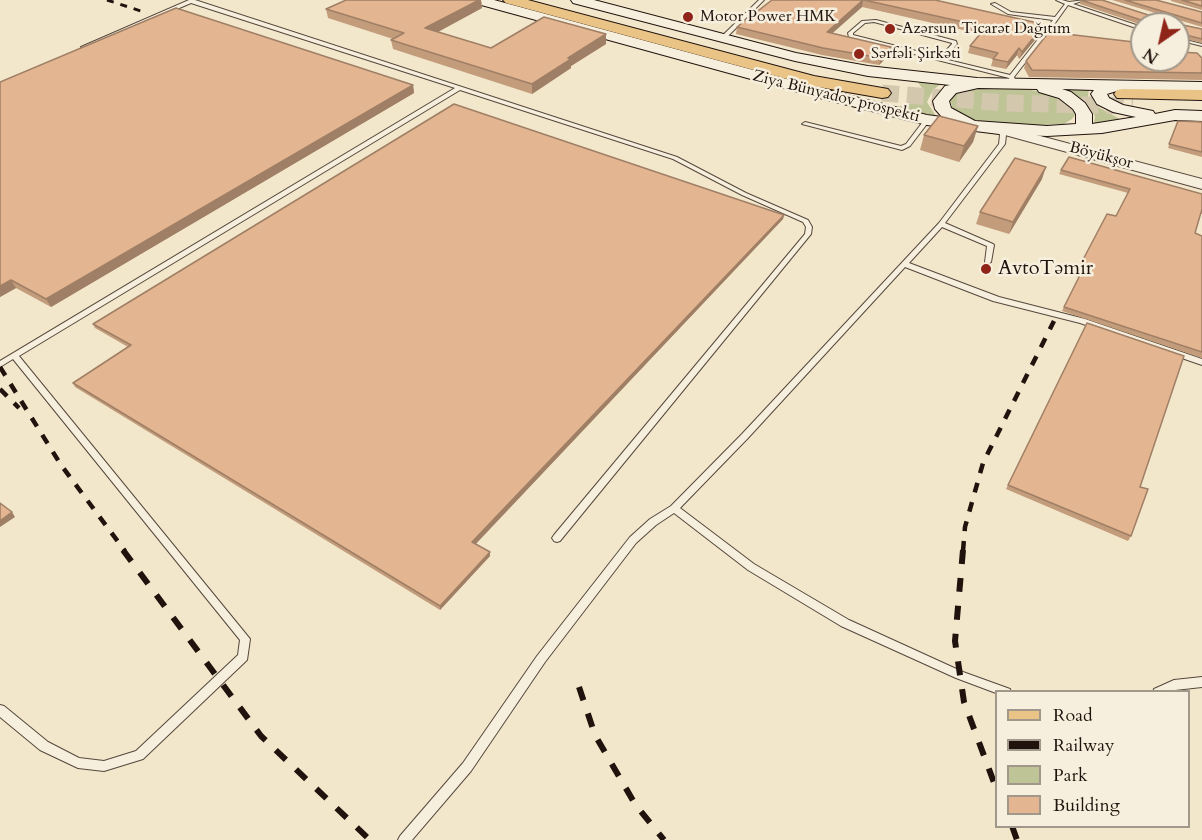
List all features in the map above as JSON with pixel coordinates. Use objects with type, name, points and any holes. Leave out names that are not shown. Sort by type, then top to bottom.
[{"type":"main road","name":"Ziya Bünyadov prospekti","points":[[478,0],[826,95],[927,120],[999,129],[1084,130],[1175,115],[1202,116]]},
{"type":"main road","name":"Ziya Bünyadov prospekti","points":[[511,0],[813,81],[883,87],[544,0]]},
{"type":"main road","name":"Ziya Bünyadov prospekti","points":[[578,0],[795,57],[868,71],[961,82],[1013,80],[1202,107]]},
{"type":"main road","points":[[826,95],[892,101],[904,93],[896,79],[868,71]]},
{"type":"main road","points":[[999,129],[953,116],[943,109],[941,101],[946,93],[958,87],[1013,80],[1052,90],[1072,99],[1082,109],[1084,130]]},
{"type":"main road","name":"Ziya Bünyadov prospekti","points":[[1129,95],[1202,87]]},
{"type":"main road","points":[[1129,95],[1104,88],[1099,94],[1104,101],[1119,110],[1141,114],[1175,115]]},
{"type":"main road","name":"Ziya Bünyadov prospekti","points":[[1129,95],[1202,95]]},
{"type":"street","name":"Böyükşor","points":[[999,129],[1202,184]]},
{"type":"street","points":[[1084,130],[1090,140],[1105,149],[1164,174]]},
{"type":"lane","points":[[723,38],[762,0]]},
{"type":"lane","points":[[1058,0],[1130,25]]},
{"type":"lane","points":[[941,59],[955,44],[954,42],[874,21],[864,22],[850,33],[850,36],[856,38],[1013,80],[1067,4],[1083,0]]},
{"type":"lane","points":[[74,51],[192,1],[687,162],[744,194],[806,221],[809,227],[800,243],[557,538]]},
{"type":"lane","points":[[993,4],[1010,13],[1056,19]]},
{"type":"lane","points":[[1045,34],[1067,37]]},
{"type":"lane","points":[[0,364],[458,89]]},
{"type":"lane","points":[[805,124],[902,148],[908,145],[927,120]]},
{"type":"lane","points":[[404,840],[467,766],[541,659],[633,540],[653,522],[674,508],[745,436],[905,264],[992,160],[1002,144],[1003,135],[999,129]]},
{"type":"lane","points":[[940,224],[992,245],[988,262]]},
{"type":"lane","points":[[905,264],[996,299],[1082,321],[1202,362]]},
{"type":"lane","points":[[0,710],[45,746],[78,763],[104,766],[139,755],[243,657],[245,639],[14,355]]},
{"type":"lane","points":[[674,508],[751,567],[845,623],[960,675],[1000,690]]},
{"type":"lane","points":[[1163,690],[1174,685],[1202,682]]},
{"type":"green space","points":[[916,80],[942,83],[933,90],[927,102],[936,116],[895,107],[920,99],[923,89]]},
{"type":"green space","points":[[980,87],[1020,88],[1053,94],[1063,98],[1074,109],[1075,115],[1064,124],[1025,126],[982,122],[967,118],[953,109],[950,99],[956,92]]},
{"type":"green space","points":[[1063,88],[1089,88],[1088,97],[1091,103],[1120,119],[1094,123],[1095,116],[1092,110]]},
{"type":"building","points":[[346,0],[479,0],[425,28],[491,48],[544,17],[606,34],[532,84],[391,40],[404,33],[326,9]]},
{"type":"building","points":[[772,0],[863,0],[827,32],[891,47],[881,58],[823,48],[737,27]]},
{"type":"building","points":[[864,0],[935,0],[1038,23],[1035,27],[1041,28],[1022,52],[1019,48],[1008,62],[993,59],[998,53],[970,46],[986,27]]},
{"type":"building","points":[[1081,0],[1102,0],[1139,12],[1130,12],[1130,16]]},
{"type":"building","points":[[1125,0],[1156,0],[1202,12],[1202,23],[1190,19],[1190,12],[1165,12]]},
{"type":"building","points":[[1182,0],[1202,0],[1202,6]]},
{"type":"building","points":[[176,8],[413,85],[46,299],[11,280],[0,286],[0,82]]},
{"type":"building","points":[[1190,26],[1202,29],[1202,39],[1190,36]]},
{"type":"building","points":[[1049,32],[1130,42],[1130,72],[1032,70],[1026,61]]},
{"type":"building","points":[[1190,53],[1197,53],[1202,58],[1202,73],[1145,72],[1190,72]]},
{"type":"building","points":[[454,104],[784,215],[472,542],[490,552],[440,606],[73,383],[131,345],[93,324]]},
{"type":"building","points":[[939,116],[978,126],[964,146],[924,135]]},
{"type":"building","points":[[1178,121],[1202,122],[1202,152],[1169,144]]},
{"type":"building","points":[[1069,157],[1202,194],[1202,209],[1195,233],[1202,236],[1202,352],[1064,307],[1081,273],[1077,271],[1107,214],[1116,216],[1130,189],[1061,170]]},
{"type":"building","points":[[1015,158],[1046,167],[1013,222],[980,212]]},
{"type":"building","points":[[1087,323],[1184,356],[1140,487],[1148,489],[1131,536],[1008,485]]},
{"type":"building","points":[[0,503],[12,512],[0,521]]},
{"type":"tunnel","points":[[882,93],[1005,103],[1133,106]]},
{"type":"railway","points":[[107,0],[147,13]]},
{"type":"railway","points":[[963,551],[965,527],[983,463],[1054,321]]},
{"type":"railway","points":[[0,367],[61,465],[125,551]]},
{"type":"railway","points":[[0,389],[19,408]]},
{"type":"railway","points":[[123,550],[261,736],[370,840]]},
{"type":"railway","points":[[963,550],[955,641],[964,702],[995,785]]},
{"type":"railway","points":[[579,687],[595,735],[635,804],[664,840]]},
{"type":"railway","points":[[1013,828],[1017,840]]},
{"type":"place","name":"Motor Power HMK","points":[[688,17]]},
{"type":"place","name":"Azərsun Ticarət Dağıtım","points":[[890,29]]},
{"type":"place","name":"Sərfəli Şirkəti","points":[[859,54]]},
{"type":"place","name":"AvtoTəmir","points":[[986,269]]}]
